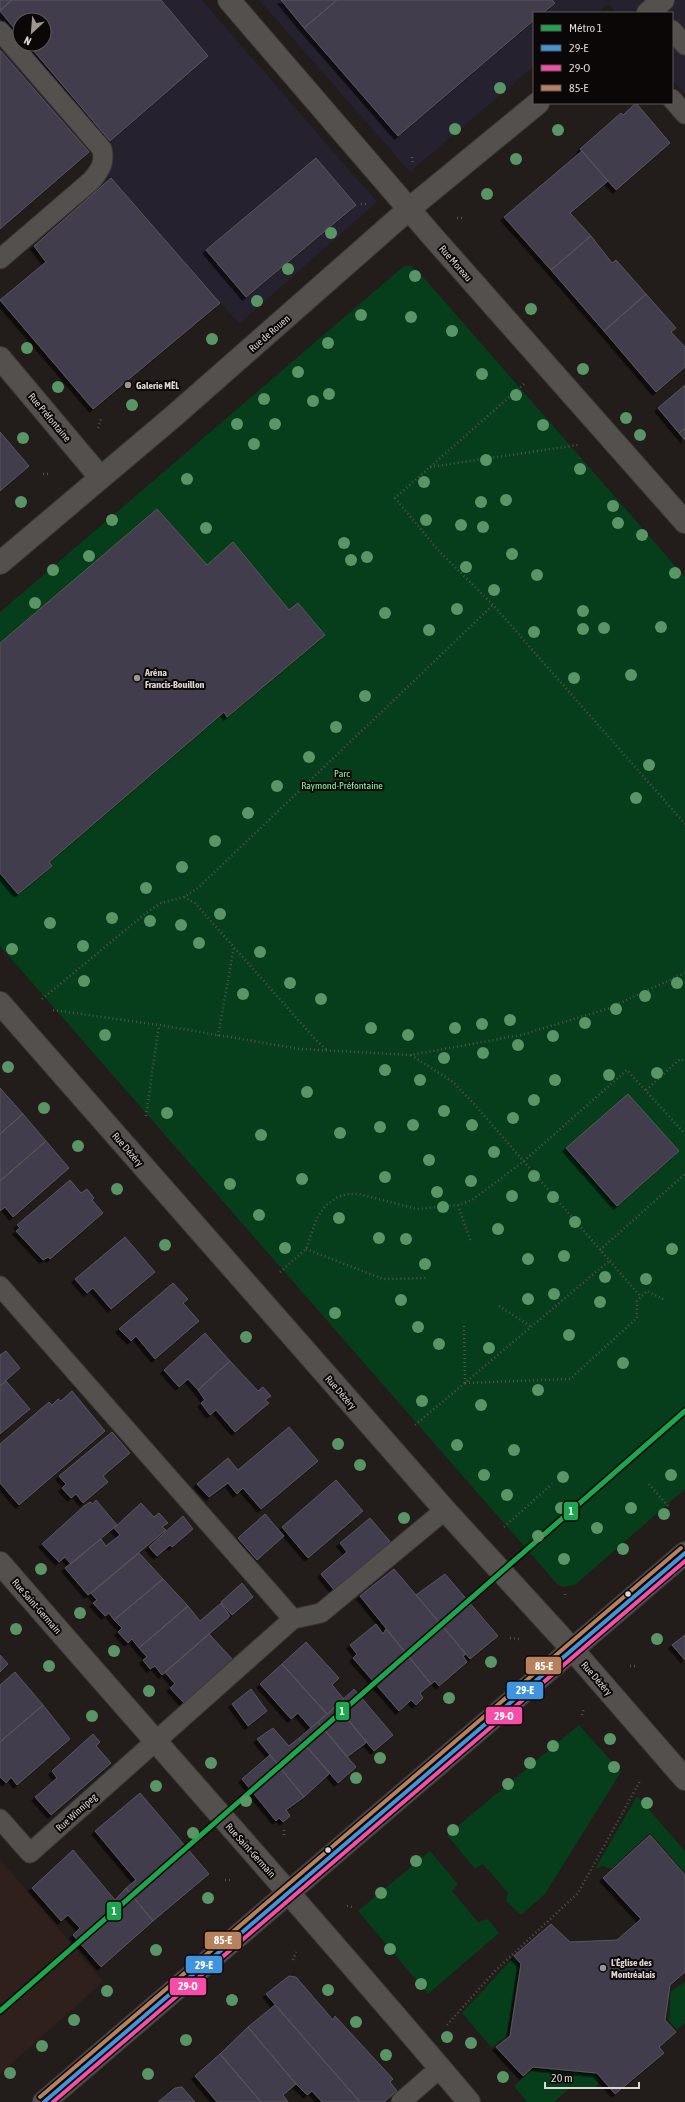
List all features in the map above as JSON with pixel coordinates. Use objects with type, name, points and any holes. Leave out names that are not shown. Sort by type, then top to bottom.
[{"type":"street","name":"Rue Moreau","points":[[229,0],[409,209],[685,522]]},
{"type":"street","name":"Rue de Rouen","points":[[0,563],[175,415],[409,209],[537,104]]},
{"type":"street","name":"Rue Préfontaine","points":[[0,358],[100,477]]},
{"type":"street","name":"Rue Dézéry","points":[[0,1003],[446,1510],[572,1649],[685,1778]]},
{"type":"street","points":[[44,2102],[685,1553]]},
{"type":"street","name":"Rue Saint-Germain","points":[[0,1563],[155,1742],[289,1892],[469,2102]]},
{"type":"lane","points":[[0,31],[102,149],[104,159],[101,169],[92,180],[0,259]]},
{"type":"lane","points":[[673,31],[685,45]]},
{"type":"lane","points":[[673,100],[685,114]]},
{"type":"lane","points":[[0,1286],[293,1619]]},
{"type":"lane","points":[[155,1742],[293,1619],[321,1613],[446,1510]]},
{"type":"lane","name":"Rue Winnipeg","points":[[0,1819],[30,1852],[155,1742]]},
{"type":"lane","points":[[401,2102],[440,2068]]},
{"type":"path","points":[[412,157],[413,164]]},
{"type":"path","points":[[361,204],[366,204]]},
{"type":"path","points":[[457,218],[462,218]]},
{"type":"path","points":[[524,384],[395,498],[438,550],[493,605],[685,824]]},
{"type":"path","points":[[98,428],[101,419]]},
{"type":"path","points":[[430,467],[578,445]]},
{"type":"path","points":[[43,474],[52,474]]},
{"type":"path","points":[[42,999],[146,914],[162,903],[184,897],[198,888],[493,605]]},
{"type":"path","points":[[184,897],[195,904],[315,1039],[329,1051]]},
{"type":"path","points":[[218,1036],[234,947]]},
{"type":"path","points":[[53,1010],[159,1025],[300,1049],[411,1055],[521,1035],[607,1009],[685,973]]},
{"type":"path","points":[[146,1116],[159,1025]]},
{"type":"path","points":[[411,1055],[453,1082],[524,1161],[641,1297]]},
{"type":"path","points":[[646,1090],[680,1059],[685,1061]]},
{"type":"path","points":[[280,1272],[306,1249],[317,1218],[325,1206],[336,1198],[348,1194],[359,1194],[418,1208],[458,1206],[472,1200],[524,1161],[628,1070],[685,1134]]},
{"type":"path","points":[[600,1250],[685,1174]]},
{"type":"path","points":[[458,1206],[470,1240]]},
{"type":"path","points":[[306,1249],[383,1279],[427,1278]]},
{"type":"path","points":[[414,1425],[465,1384],[530,1326],[609,1260]]},
{"type":"path","points":[[465,1384],[570,1379],[637,1318],[637,1301],[647,1291],[665,1300]]},
{"type":"path","points":[[499,1306],[530,1326]]},
{"type":"path","points":[[464,1326],[465,1384]]},
{"type":"path","points":[[504,1527],[552,1484]]},
{"type":"path","points":[[649,1484],[668,1506]]},
{"type":"path","points":[[565,1591],[565,1596]]},
{"type":"path","points":[[510,1638],[519,1639]]},
{"type":"path","points":[[630,1666],[635,1666]]},
{"type":"path","points":[[582,1715],[584,1708]]},
{"type":"path","points":[[447,2025],[495,1971],[578,1893],[640,1781]]},
{"type":"path","points":[[284,1830],[284,1836]]},
{"type":"path","points":[[225,1880],[233,1880]]},
{"type":"path","points":[[347,1906],[353,1907]]},
{"type":"path","points":[[293,1960],[296,1952]]},
{"type":"shaded area","points":[[0,0],[202,0],[377,202],[239,324],[0,50]]},
{"type":"shaded area","points":[[259,0],[685,0],[685,95],[673,81],[673,12],[615,12],[608,4],[598,12],[533,12],[533,67],[410,172]]},
{"type":"shaded area","points":[[0,1859],[103,1982],[0,2074]]},
{"type":"green space","name":"Parc Raymond-Préfontaine","points":[[404,266],[411,266],[417,270],[685,577],[685,1489],[575,1585],[563,1587],[557,1584],[0,946],[0,612]]},
{"type":"green space","points":[[579,1725],[621,1772],[545,1894],[521,1915],[506,1901],[508,1893],[483,1864],[475,1869],[447,1835]]},
{"type":"green space","points":[[637,1796],[685,1851],[685,1873],[650,1833],[611,1869],[603,1866],[595,1869]]},
{"type":"green space","points":[[430,1851],[458,1884],[452,1891],[478,1922],[488,1919],[499,1933],[428,1994],[358,1911]]},
{"type":"green space","points":[[514,1957],[519,1965],[508,2034],[492,2048],[462,2013]]},
{"type":"green space","points":[[685,1982],[685,2023],[677,2030],[669,2021],[671,1991]]},
{"type":"green space","points":[[533,2069],[595,2074],[600,2080],[595,2089],[570,2088],[554,2102],[527,2102],[514,2086]]},
{"type":"building","points":[[0,0],[12,0],[0,10]]},
{"type":"building","points":[[12,0],[161,0],[208,56],[110,141],[35,52],[52,52],[52,12],[12,12],[12,25],[0,11]]},
{"type":"building","points":[[281,0],[337,0],[304,28]]},
{"type":"building","points":[[337,0],[552,0],[555,3],[544,12],[533,12],[533,21],[398,136],[304,28]]},
{"type":"building","points":[[0,50],[89,152],[0,229]]},
{"type":"building","points":[[635,104],[637,104],[670,143],[616,190],[580,149],[621,113],[623,115]]},
{"type":"building","points":[[582,151],[608,181],[570,213],[591,236],[551,270],[504,217]]},
{"type":"building","points":[[316,158],[356,205],[246,297],[206,250]]},
{"type":"building","points":[[111,178],[220,303],[93,409],[0,300],[46,262],[34,246]]},
{"type":"building","points":[[591,236],[612,263],[616,260],[646,294],[604,331],[551,270]]},
{"type":"building","points":[[646,294],[676,328],[671,332],[685,347],[685,367],[656,392],[604,331]]},
{"type":"building","points":[[685,385],[685,428],[679,433],[658,408]]},
{"type":"building","points":[[685,428],[685,440],[679,433]]},
{"type":"building","points":[[0,432],[29,466],[0,491]]},
{"type":"building","name":"Aréna Francis-Bouillon","points":[[157,509],[207,565],[233,542],[289,610],[298,603],[325,635],[227,717],[224,712],[49,862],[52,866],[18,894],[0,873],[0,643]]},
{"type":"building","points":[[0,1088],[23,1114],[0,1134]]},
{"type":"building","points":[[628,1094],[679,1151],[617,1206],[566,1148]]},
{"type":"building","points":[[23,1114],[46,1141],[0,1181],[0,1134]]},
{"type":"building","points":[[46,1141],[69,1168],[13,1217],[5,1207],[0,1211],[0,1181]]},
{"type":"building","points":[[70,1180],[81,1193],[87,1189],[94,1198],[92,1200],[103,1213],[50,1259],[48,1257],[43,1260],[16,1231],[20,1228],[17,1225]]},
{"type":"building","points":[[125,1237],[155,1272],[111,1309],[93,1288],[87,1293],[75,1279]]},
{"type":"building","points":[[173,1283],[188,1299],[183,1303],[199,1321],[155,1359],[136,1336],[131,1341],[119,1329]]},
{"type":"building","points":[[205,1333],[230,1361],[198,1390],[188,1379],[179,1387],[164,1370]]},
{"type":"building","points":[[6,1351],[20,1368],[0,1386],[0,1355]]},
{"type":"building","points":[[230,1361],[258,1391],[263,1387],[271,1396],[265,1400],[269,1403],[235,1432],[216,1410],[210,1415],[201,1403],[205,1400],[198,1390]]},
{"type":"building","points":[[6,1381],[30,1409],[0,1434],[0,1386]]},
{"type":"building","points":[[72,1391],[105,1431],[19,1505],[0,1483],[0,1444],[49,1402],[52,1405],[58,1399],[61,1401]]},
{"type":"building","points":[[289,1427],[318,1461],[261,1509],[243,1488],[237,1494],[228,1483],[209,1497],[197,1484],[228,1458],[238,1470]]},
{"type":"building","points":[[112,1432],[130,1453],[103,1476],[108,1482],[83,1503],[76,1494],[71,1498],[62,1488],[66,1484],[59,1476]]},
{"type":"building","points":[[336,1480],[363,1511],[308,1558],[282,1527]]},
{"type":"building","points":[[96,1500],[117,1525],[71,1564],[65,1557],[59,1562],[42,1544],[84,1506],[90,1502],[93,1504]]},
{"type":"building","points":[[141,1503],[154,1517],[159,1513],[168,1523],[162,1527],[166,1530],[88,1595],[65,1568],[101,1539],[106,1546],[120,1535],[114,1528]]},
{"type":"building","points":[[265,1514],[284,1536],[257,1560],[238,1538]]},
{"type":"building","points":[[183,1516],[193,1529],[172,1547],[170,1545],[157,1556],[149,1547]]},
{"type":"building","points":[[370,1518],[392,1544],[335,1591],[321,1574],[347,1552],[340,1543]]},
{"type":"building","points":[[139,1553],[163,1579],[114,1620],[109,1613],[105,1616],[93,1603],[97,1600],[91,1593]]},
{"type":"building","points":[[394,1569],[466,1654],[463,1656],[467,1662],[439,1686],[435,1681],[431,1684],[360,1596]]},
{"type":"building","points":[[445,1574],[498,1636],[470,1659],[416,1595]]},
{"type":"building","points":[[163,1579],[188,1606],[139,1648],[132,1639],[128,1643],[118,1632],[122,1628],[114,1620]]},
{"type":"building","points":[[242,1583],[253,1597],[232,1615],[221,1602]]},
{"type":"building","points":[[221,1603],[230,1616],[162,1675],[155,1666],[150,1669],[143,1660],[147,1657],[139,1648],[188,1606],[200,1621]]},
{"type":"building","points":[[376,1624],[383,1634],[386,1629],[431,1684],[420,1693],[423,1698],[416,1705],[411,1700],[399,1711],[353,1658],[357,1654],[350,1645]]},
{"type":"building","points":[[209,1634],[234,1661],[184,1703],[170,1688],[175,1684],[165,1672]]},
{"type":"building","points":[[685,1635],[685,1660],[672,1645]]},
{"type":"building","points":[[306,1642],[339,1678],[332,1685],[344,1699],[327,1714],[282,1664]]},
{"type":"building","points":[[0,1655],[8,1664],[0,1672]]},
{"type":"building","points":[[282,1664],[327,1714],[311,1728],[298,1713],[291,1719],[260,1684]]},
{"type":"building","points":[[15,1672],[43,1705],[0,1742],[0,1685]]},
{"type":"building","points":[[251,1689],[267,1711],[248,1726],[232,1704]]},
{"type":"building","points":[[354,1689],[393,1735],[374,1751],[336,1706]]},
{"type":"building","points":[[43,1705],[70,1739],[17,1785],[11,1777],[6,1783],[0,1777],[0,1742]]},
{"type":"building","points":[[336,1706],[367,1742],[347,1757],[318,1722]]},
{"type":"building","points":[[318,1722],[356,1767],[338,1783],[299,1738]]},
{"type":"building","points":[[273,1728],[289,1746],[299,1738],[330,1773],[304,1797],[257,1739]]},
{"type":"building","points":[[93,1734],[100,1742],[96,1746],[111,1763],[51,1815],[35,1797],[57,1778],[52,1771]]},
{"type":"building","points":[[270,1755],[304,1797],[286,1810],[290,1816],[283,1822],[279,1818],[276,1821],[242,1779]]},
{"type":"building","points":[[140,1793],[209,1874],[153,1921],[126,1888],[136,1880],[95,1831]]},
{"type":"building","name":"L'Église des Montréalais","points":[[650,1835],[685,1875],[685,1972],[670,1985],[665,2020],[676,2032],[659,2047],[664,2053],[615,2094],[597,2073],[533,2067],[523,2076],[496,2047],[510,2036],[521,1964],[514,1956],[551,1924],[570,1942],[617,1940],[641,1919],[603,1878]]},
{"type":"building","points":[[73,1850],[115,1900],[126,1888],[153,1921],[101,1967],[73,1935],[80,1928],[68,1915],[61,1921],[32,1888]]},
{"type":"building","points":[[289,1976],[296,1977],[333,2020],[335,2016],[393,2079],[390,2082],[397,2091],[384,2102],[360,2102],[266,1994]]},
{"type":"building","points":[[275,2005],[360,2102],[322,2102],[312,2091],[307,2095],[296,2084],[248,2027]]},
{"type":"building","points":[[248,2027],[296,2084],[283,2095],[288,2102],[261,2102],[220,2054]]},
{"type":"building","points":[[220,2054],[261,2102],[217,2102],[195,2076]]},
{"type":"building","points":[[182,2087],[195,2102],[158,2102],[175,2088]]},
{"type":"metro line","name":"1","points":[[0,2011],[685,1411]]},
{"type":"transit line","name":"85-E","points":[[40,2097],[681,1548]]},
{"type":"transit line","name":"29-E","points":[[44,2102],[685,1553]]},
{"type":"transit line","name":"29-O","points":[[53,2102],[685,1561]]},
{"type":"place","name":"Galerie MËL","points":[[128,385]]},
{"type":"place","name":"Aréna Francis-Bouillon","points":[[137,678]]},
{"type":"place","name":"L'Église des Montréalais","points":[[603,1968]]}]
